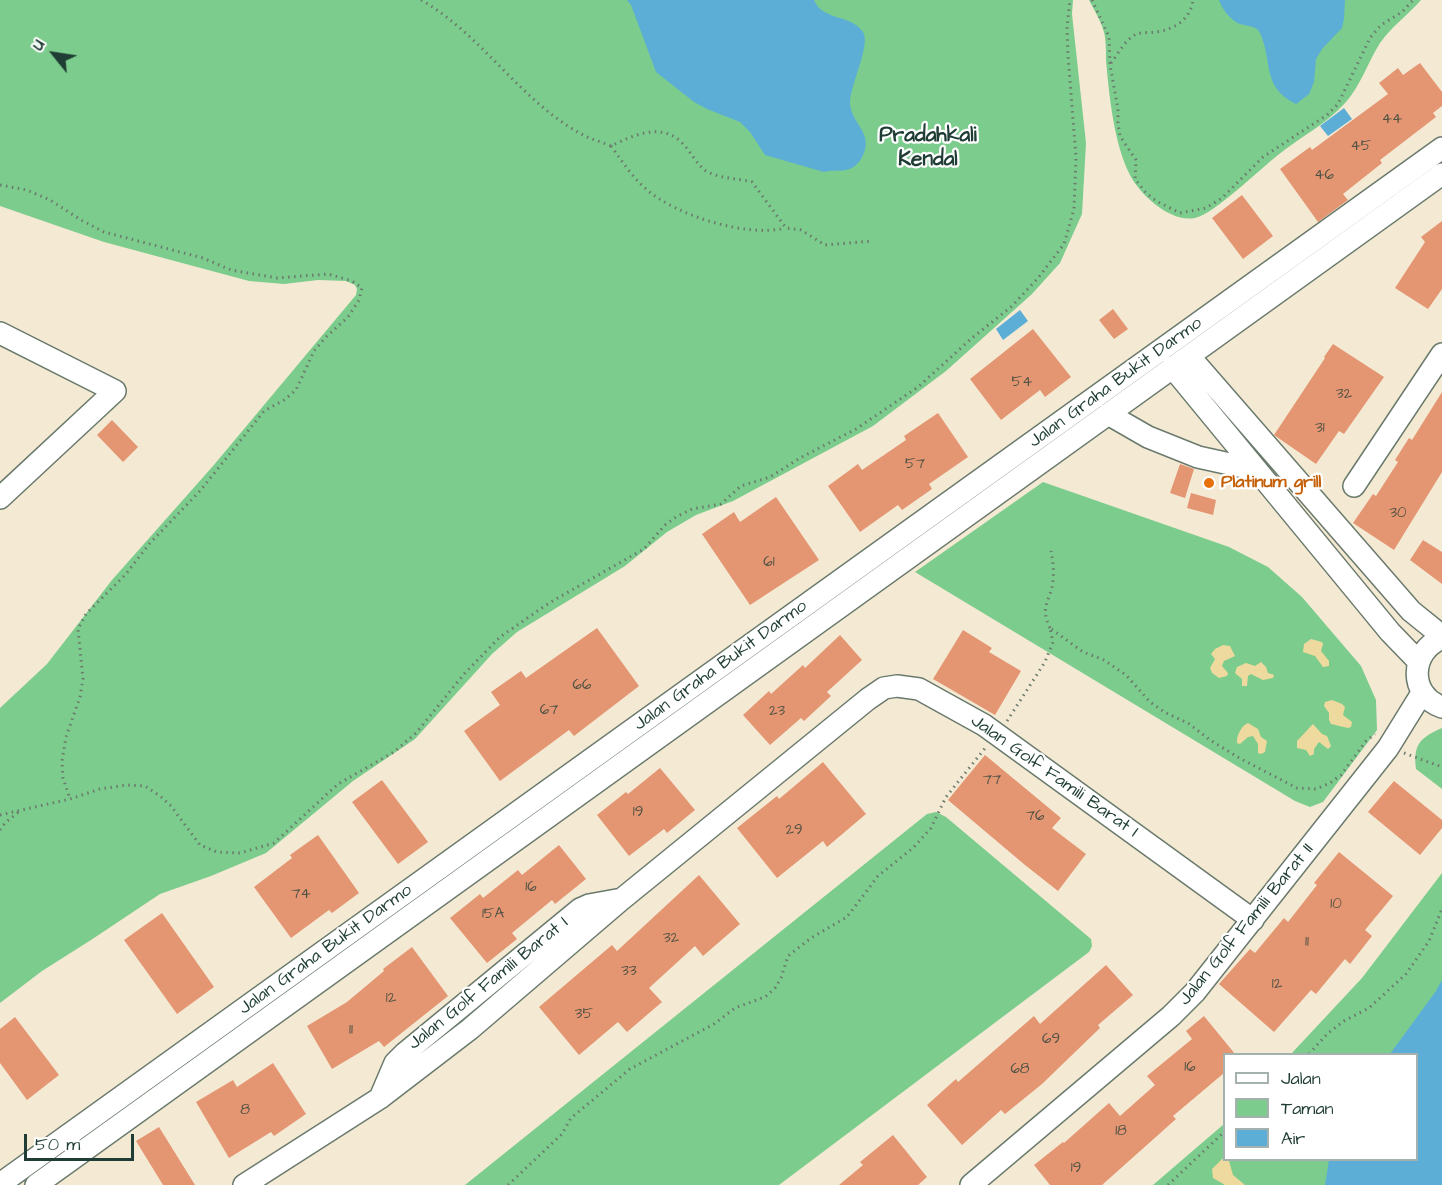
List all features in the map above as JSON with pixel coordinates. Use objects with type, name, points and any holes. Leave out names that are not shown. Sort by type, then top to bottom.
[{"type":"street","name":"Jalan Graha Bukit Darmo","points":[[0,1185],[1442,148]]},
{"type":"street","name":"Jalan Graha Bukit Darmo","points":[[36,1185],[1442,174]]},
{"type":"street","points":[[0,333],[115,392],[0,498]]},
{"type":"street","points":[[1354,486],[1440,360]]},
{"type":"street","points":[[1181,362],[1257,470],[1389,632],[1419,661]]},
{"type":"street","points":[[1181,362],[1411,611],[1442,637],[1429,646],[1419,661],[1417,672],[1422,693],[1431,703],[1441,707]]},
{"type":"street","points":[[1108,414],[1148,437],[1198,457],[1257,470]]},
{"type":"street","name":"Jalan Golf Famili Barat I","points":[[244,1185],[380,1098],[470,1029],[622,899],[884,688],[897,686],[919,688],[997,734],[1253,920]]},
{"type":"street","name":"Jalan Golf Famili Barat II","points":[[971,1185],[1171,1016],[1195,992],[1390,744],[1422,693]]},
{"type":"street","name":"Jalan Golf Famili Barat II","points":[[1390,744],[1441,707]]},
{"type":"path","points":[[421,0],[452,21],[560,119],[585,136],[611,146],[645,189],[663,203],[725,225],[770,232],[786,228],[801,230],[825,245],[872,241]]},
{"type":"path","points":[[0,815],[69,799],[100,789],[126,785],[145,786],[171,806],[200,845],[218,852],[240,853],[274,843],[338,784],[394,752],[416,733],[465,673],[500,637],[549,603],[637,554],[676,517],[692,509],[721,504],[741,486],[770,477],[800,458],[856,429],[918,387],[972,338],[1012,306],[1038,278],[1064,244],[1074,209],[1076,157],[1068,56],[1067,27],[1070,0]]},
{"type":"path","points":[[1092,0],[1108,38],[1110,65],[1119,109],[1120,136],[1136,160],[1135,179],[1146,193],[1180,213],[1206,208],[1222,198],[1263,157],[1328,115],[1338,104],[1370,38],[1381,25],[1402,12],[1413,0]]},
{"type":"path","points":[[1110,65],[1127,41],[1135,34],[1174,28],[1186,18],[1192,0]]},
{"type":"path","points":[[611,146],[634,134],[649,132],[668,134],[681,141],[694,160],[706,171],[752,182],[786,228]]},
{"type":"path","points":[[0,185],[27,190],[50,200],[104,232],[203,258],[231,270],[277,278],[328,273],[352,280],[362,288],[359,300],[348,317],[314,351],[296,390],[264,411],[200,491],[150,543],[126,574],[86,614],[78,629],[83,679],[80,698],[66,737],[62,761],[63,778],[69,799]]},
{"type":"path","points":[[507,1185],[562,1134],[571,1118],[630,1069],[714,1024],[735,1008],[765,997],[782,978],[788,956],[811,938],[847,917],[878,876],[913,848],[931,828],[946,797],[1019,705],[1046,662],[1053,642],[1045,618],[1046,601],[1053,584],[1054,567],[1051,551]]},
{"type":"path","points":[[1050,628],[1083,652],[1104,660],[1126,675],[1140,687],[1150,702],[1166,713],[1188,723],[1241,759],[1297,788],[1316,789],[1330,783],[1341,775],[1366,741],[1375,733],[1390,744],[1442,767]]},
{"type":"path","points":[[0,830],[23,809]]},
{"type":"path","points":[[1310,1053],[1328,1033],[1344,1021],[1369,1008],[1406,974],[1428,941],[1442,909]]},
{"type":"path","points":[[1168,1185],[1223,1133]]},
{"type":"green space","points":[[0,0],[1073,0],[1072,14],[1086,143],[1082,214],[1060,263],[1032,294],[946,371],[873,426],[733,501],[696,515],[667,532],[625,566],[517,632],[492,654],[415,739],[353,781],[266,853],[160,894],[42,971],[0,1003],[0,708],[47,664],[112,580],[213,466],[356,295],[357,289],[355,285],[346,281],[318,280],[284,284],[249,281],[104,242],[0,206]]},
{"type":"green space","points":[[1089,0],[1421,0],[1380,43],[1356,88],[1339,110],[1278,155],[1213,208],[1195,218],[1186,218],[1167,212],[1149,199],[1135,183],[1124,163],[1111,104],[1104,32]]},
{"type":"green space","points":[[1043,482],[1229,547],[1268,567],[1302,597],[1361,666],[1376,700],[1377,730],[1323,802],[1310,807],[1295,801],[915,572]]},
{"type":"green space","points":[[1442,728],[1442,789],[1416,769],[1415,760],[1417,748],[1423,739]]},
{"type":"green space","points":[[936,812],[946,817],[1091,939],[1092,946],[1089,952],[779,1185],[465,1185],[927,814]]},
{"type":"green space","points":[[1442,873],[1442,1185],[1153,1185],[1223,1125],[1223,1161],[1418,1161],[1418,1053],[1292,1053],[1362,978]]},
{"type":"sand","points":[[1311,639],[1322,642],[1321,651],[1329,661],[1329,666],[1323,667],[1315,656],[1303,652],[1304,644]]},
{"type":"sand","points":[[1223,645],[1230,646],[1235,656],[1224,661],[1222,666],[1228,673],[1227,676],[1219,678],[1212,673],[1210,668],[1215,659],[1211,654]]},
{"type":"sand","points":[[1261,662],[1268,673],[1274,675],[1273,678],[1263,680],[1251,674],[1248,676],[1247,686],[1242,686],[1242,679],[1235,673],[1237,667],[1246,663],[1255,666]]},
{"type":"sand","points":[[1332,700],[1345,707],[1343,715],[1352,722],[1351,727],[1331,724],[1329,713],[1324,706],[1325,702]]},
{"type":"sand","points":[[1248,723],[1258,729],[1261,737],[1267,741],[1265,752],[1261,754],[1258,753],[1258,744],[1253,736],[1240,744],[1237,743],[1240,731]]},
{"type":"sand","points":[[1313,724],[1327,736],[1331,746],[1328,749],[1319,742],[1314,749],[1314,754],[1310,756],[1306,750],[1297,748],[1297,741]]},
{"type":"sand","points":[[1222,1159],[1229,1161],[1233,1175],[1245,1185],[1225,1185],[1213,1178],[1212,1169]]},
{"type":"water","points":[[627,0],[814,0],[823,11],[858,26],[865,38],[850,103],[851,111],[866,142],[861,159],[848,170],[824,172],[765,155],[750,132],[740,122],[694,102],[656,72],[631,5]]},
{"type":"water","points":[[1219,0],[1345,0],[1342,28],[1322,49],[1316,59],[1314,82],[1309,94],[1296,104],[1277,90],[1270,73],[1260,33],[1256,28],[1239,24],[1233,20]]},
{"type":"water","points":[[1344,108],[1352,119],[1328,136],[1320,126]]},
{"type":"water","points":[[1020,310],[1028,321],[1003,340],[996,329]]},
{"type":"water","points":[[1442,980],[1442,1185],[1325,1185],[1329,1161],[1418,1161],[1418,1053],[1391,1053]]},
{"type":"building","points":[[1420,63],[1442,92],[1442,106],[1433,113],[1436,117],[1380,160],[1382,163],[1343,194],[1348,200],[1318,222],[1280,169],[1310,147],[1312,150],[1388,94],[1379,83],[1398,68],[1403,75]]},
{"type":"building","points":[[1242,195],[1273,236],[1243,259],[1212,218]]},
{"type":"building","points":[[1442,221],[1442,289],[1428,309],[1395,288],[1425,242],[1421,237]]},
{"type":"building","points":[[1113,309],[1128,329],[1114,339],[1099,320]]},
{"type":"building","points":[[1033,329],[1071,377],[1045,397],[1040,390],[1001,420],[970,379]]},
{"type":"building","points":[[1333,344],[1384,377],[1344,434],[1339,431],[1316,464],[1274,435]]},
{"type":"building","points":[[1442,392],[1442,472],[1394,550],[1353,523],[1373,494],[1376,496],[1398,462],[1395,460],[1409,438],[1412,440]]},
{"type":"building","points":[[938,413],[968,457],[929,484],[932,489],[902,510],[898,505],[860,532],[828,486],[858,464],[862,470],[906,440],[904,436]]},
{"type":"building","points":[[112,420],[138,447],[123,462],[97,435]]},
{"type":"building","points":[[1180,464],[1194,469],[1185,498],[1170,493]]},
{"type":"building","points":[[1191,493],[1216,500],[1213,515],[1187,508]]},
{"type":"building","points":[[776,497],[819,560],[750,605],[702,534],[734,512],[740,522]]},
{"type":"building","points":[[1423,540],[1442,552],[1442,584],[1410,560]]},
{"type":"building","points":[[597,628],[639,686],[574,736],[569,730],[500,781],[464,731],[500,705],[491,692],[521,671],[526,678]]},
{"type":"building","points":[[963,630],[992,648],[989,652],[1021,671],[995,715],[933,679]]},
{"type":"building","points":[[840,635],[862,660],[827,692],[831,696],[804,721],[801,718],[770,745],[743,715],[803,665],[805,668]]},
{"type":"building","points":[[985,755],[1061,818],[1052,828],[1086,854],[1058,891],[948,800]]},
{"type":"building","points":[[823,762],[866,814],[827,847],[823,841],[777,878],[737,828],[777,796],[779,799]]},
{"type":"building","points":[[660,768],[695,810],[667,833],[664,829],[629,856],[597,815]]},
{"type":"building","points":[[382,780],[428,842],[398,864],[352,802]]},
{"type":"building","points":[[1394,781],[1442,820],[1442,828],[1420,855],[1368,812]]},
{"type":"building","points":[[318,835],[359,893],[332,913],[329,910],[291,938],[254,887],[292,858],[290,855]]},
{"type":"building","points":[[559,845],[586,879],[555,904],[552,900],[512,933],[517,939],[487,963],[450,918],[480,894],[483,898],[518,870],[522,875]]},
{"type":"building","points":[[1339,852],[1393,896],[1365,930],[1372,936],[1350,964],[1345,959],[1316,994],[1311,990],[1274,1032],[1219,984],[1250,949],[1255,953],[1284,918],[1288,922],[1317,885],[1314,883]]},
{"type":"building","points":[[699,875],[740,924],[703,956],[695,946],[649,988],[662,1002],[627,1032],[618,1022],[579,1055],[539,1007],[612,945],[617,951]]},
{"type":"building","points":[[162,913],[214,987],[177,1014],[124,940]]},
{"type":"building","points":[[412,947],[448,996],[384,1047],[379,1041],[332,1069],[307,1026],[347,1002],[384,971],[383,969]]},
{"type":"building","points":[[1106,965],[1133,995],[1098,1025],[1100,1028],[1042,1084],[1005,1114],[1001,1110],[962,1145],[927,1105],[956,1079],[958,1082],[1034,1016],[1040,1024]]},
{"type":"building","points":[[1204,1016],[1234,1053],[1223,1053],[1223,1074],[1173,1116],[1176,1119],[1102,1185],[1050,1185],[1034,1165],[1064,1143],[1109,1103],[1120,1116],[1155,1085],[1147,1076],[1192,1039],[1186,1031]]},
{"type":"building","points":[[15,1017],[59,1075],[27,1100],[0,1063],[0,1029]]},
{"type":"building","points":[[273,1063],[306,1114],[274,1136],[271,1132],[229,1158],[196,1102],[233,1080],[237,1087]]},
{"type":"building","points":[[159,1127],[195,1185],[163,1185],[136,1141]]},
{"type":"building","points":[[893,1135],[927,1177],[918,1185],[839,1185],[863,1165],[860,1162]]},
{"type":"place","name":"Platinum grill","points":[[1209,483]]},
{"type":"district","name":"Pradahkali Kendal","points":[[928,149]]}]
